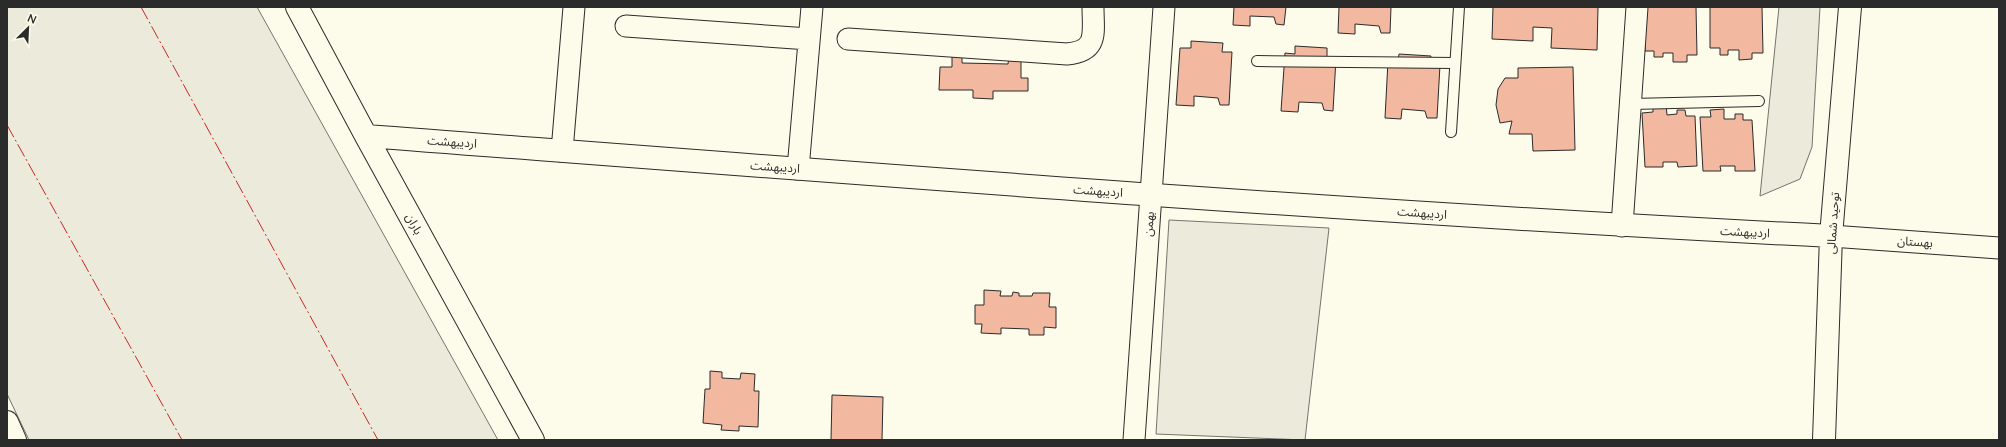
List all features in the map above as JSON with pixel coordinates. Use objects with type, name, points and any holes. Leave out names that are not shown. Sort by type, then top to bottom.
[{"type":"street","name":"باران","points":[[297,7],[533,440]]},
{"type":"street","points":[[562,151],[574,7]]},
{"type":"street","points":[[798,169],[812,7]]},
{"type":"street","points":[[848,39],[1067,54],[1081,53],[1088,47],[1094,36],[1093,7]]},
{"type":"street","name":"بهمن","points":[[1134,440],[1164,7]]},
{"type":"street","points":[[1622,226],[1637,7]]},
{"type":"street","name":"توحید شمالی","points":[[1824,440],[1831,236],[1850,7]]},
{"type":"street","points":[[626,26],[809,40]]},
{"type":"street","name":"اردیبهشت","points":[[366,136],[1152,195],[1622,226],[1831,236]]},
{"type":"street","name":"بهستان","points":[[1831,236],[1999,248]]},
{"type":"street","points":[[7,422],[15,440]]},
{"type":"lane","points":[[1451,132],[1459,7]]},
{"type":"lane","points":[[1257,61],[1455,63]]},
{"type":"lane","points":[[1630,104],[1759,102]]},
{"type":"shaded area","points":[[7,7],[257,7],[498,440],[29,440],[7,394]]},
{"type":"shaded area","points":[[1779,7],[1820,7],[1812,147],[1800,179],[1760,196]]},
{"type":"shaded area","points":[[1169,220],[1329,228],[1305,440],[1156,434]]},
{"type":"building","points":[[1234,7],[1286,7],[1284,25],[1276,24],[1274,17],[1250,16],[1250,26],[1233,25]]},
{"type":"building","points":[[1339,7],[1391,7],[1390,33],[1381,33],[1379,26],[1355,24],[1355,34],[1338,33]]},
{"type":"building","points":[[1493,7],[1598,7],[1597,50],[1551,48],[1552,28],[1533,27],[1533,41],[1492,39]]},
{"type":"building","points":[[1644,7],[1696,7],[1697,55],[1687,55],[1687,62],[1673,62],[1673,53],[1663,53],[1663,57],[1654,57],[1654,51],[1645,51]]},
{"type":"building","points":[[1710,7],[1762,7],[1763,53],[1752,53],[1752,59],[1739,60],[1739,50],[1728,50],[1728,55],[1720,55],[1720,48],[1710,48]]},
{"type":"building","points":[[1191,41],[1223,43],[1222,52],[1232,52],[1229,105],[1220,105],[1218,98],[1194,96],[1194,106],[1176,105],[1180,48],[1191,48]]},
{"type":"building","points":[[1295,46],[1327,48],[1327,57],[1336,58],[1333,111],[1324,110],[1322,103],[1299,102],[1298,112],[1281,111],[1285,53],[1295,54]]},
{"type":"building","points":[[952,53],[962,54],[962,63],[1008,64],[1009,56],[1021,56],[1021,78],[1028,78],[1028,91],[993,91],[993,99],[973,98],[973,90],[939,90],[940,67],[952,67]]},
{"type":"building","points":[[1399,54],[1431,56],[1430,65],[1440,65],[1437,118],[1427,118],[1425,111],[1402,109],[1401,119],[1385,118],[1388,61],[1398,61]]},
{"type":"building","points":[[1573,67],[1575,150],[1533,151],[1532,134],[1509,134],[1512,121],[1500,123],[1496,105],[1498,89],[1505,78],[1518,78],[1518,68]]},
{"type":"building","points":[[1666,105],[1667,115],[1677,114],[1677,110],[1685,110],[1686,116],[1695,116],[1697,166],[1678,167],[1677,162],[1663,162],[1663,167],[1645,167],[1642,113],[1653,112],[1653,106]]},
{"type":"building","points":[[1724,109],[1724,119],[1735,119],[1735,114],[1743,114],[1743,120],[1752,120],[1755,171],[1735,171],[1735,166],[1720,166],[1721,171],[1703,171],[1700,117],[1711,117],[1710,110]]},
{"type":"building","points":[[984,290],[1001,291],[1000,296],[1012,296],[1013,292],[1019,293],[1019,296],[1032,296],[1033,293],[1050,293],[1049,307],[1056,307],[1056,328],[1044,327],[1044,335],[1029,335],[1029,329],[1001,328],[1001,334],[981,333],[982,324],[975,324],[975,305],[984,305]]},
{"type":"building","points":[[710,371],[722,372],[722,378],[740,379],[741,373],[755,374],[754,391],[759,391],[758,427],[739,426],[739,431],[721,430],[722,425],[703,423],[705,389],[710,389]]},
{"type":"building","points":[[832,395],[883,397],[882,440],[831,440]]},
{"type":"power","points":[[141,7],[378,440]]},
{"type":"power","points":[[7,125],[182,440]]}]
